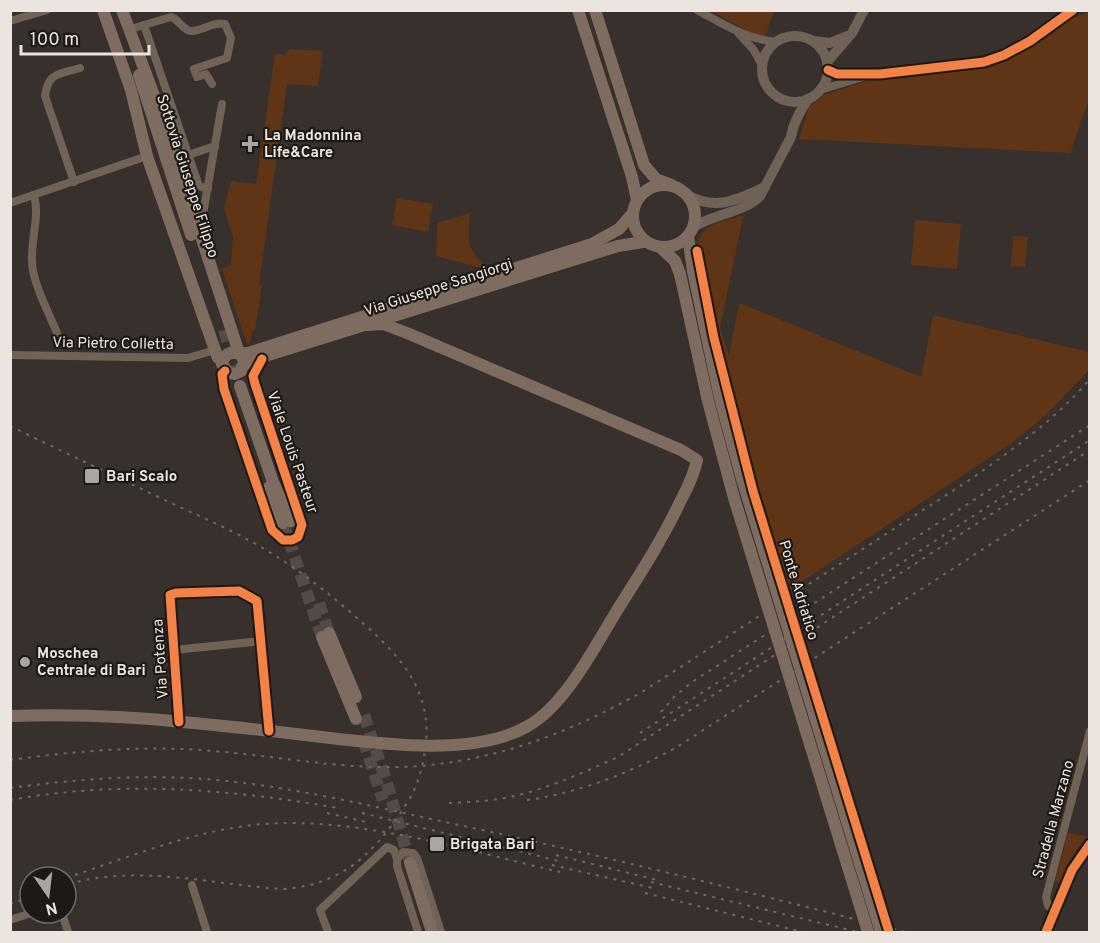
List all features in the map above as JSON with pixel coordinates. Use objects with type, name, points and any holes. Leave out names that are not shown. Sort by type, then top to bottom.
[{"type":"main road","name":"Viale Louis Pasteur","points":[[103,10],[130,90],[147,156],[221,360]]},
{"type":"main road","points":[[122,10],[164,122],[243,362],[244,381],[279,480],[285,505],[287,522],[266,484],[236,387],[273,482],[285,505]]},
{"type":"main road","points":[[578,10],[632,177],[637,200]]},
{"type":"main road","points":[[595,10],[639,155],[648,172],[656,179],[672,185],[688,196],[695,215],[692,231],[680,243],[660,247]]},
{"type":"main road","name":"Sottovia Giuseppe Filippo","points":[[128,30],[151,116],[220,331],[149,133],[130,90]]},
{"type":"main road","points":[[672,185],[652,187],[645,191],[637,200],[633,213],[633,224],[643,242],[660,247],[675,261],[680,273],[708,401],[734,498],[868,933]]},
{"type":"main road","name":"Via Giuseppe Sangiorgi","points":[[243,362],[592,244],[619,229],[633,213]]},
{"type":"main road","name":"Ponte Adriatico","points":[[692,231],[693,271],[720,398],[742,479],[881,933]]},
{"type":"main road","name":"Via Giuseppe Sangiorgi","points":[[243,362],[618,246],[643,242]]},
{"type":"main road","points":[[405,313],[404,323],[407,333]]},
{"type":"main road","points":[[10,716],[86,715],[269,730],[342,739],[441,744],[482,742],[512,734],[529,726],[552,707],[568,688],[648,560],[690,482],[697,460],[681,450],[407,333],[383,324],[368,325]]},
{"type":"main road","points":[[230,353],[243,362],[235,374],[221,360],[230,353]]},
{"type":"main road","points":[[326,635],[360,717]]},
{"type":"main road","points":[[1046,933],[1072,870],[1089,844]]},
{"type":"main road","points":[[403,862],[425,933]]},
{"type":"main road","points":[[403,862],[432,933]]},
{"type":"street","points":[[10,21],[47,10]]},
{"type":"street","points":[[697,10],[739,33],[764,41],[776,42],[794,36],[830,43],[852,33]]},
{"type":"street","points":[[820,90],[826,80],[828,66],[852,33],[864,10]]},
{"type":"street","points":[[692,231],[708,218],[753,203],[765,186],[791,137],[792,128],[808,99],[820,90],[880,74],[984,62],[1004,55],[1030,41],[1073,10]]},
{"type":"street","points":[[128,30],[171,17],[176,18],[188,30],[194,31],[219,23],[225,24],[231,39],[227,58],[194,69],[197,77],[206,74],[212,84]]},
{"type":"street","points":[[144,25],[199,186],[208,189]]},
{"type":"street","points":[[739,33],[753,49],[762,65]]},
{"type":"street","points":[[812,41],[819,47],[828,66],[837,74],[880,74]]},
{"type":"street","points":[[776,42],[766,52],[762,65],[762,74],[769,90],[783,100],[791,102],[808,99]]},
{"type":"street","points":[[74,182],[45,96],[46,84],[52,76],[80,68]]},
{"type":"street","points":[[783,100],[792,128]]},
{"type":"street","points":[[197,225],[203,214],[222,104]]},
{"type":"street","points":[[188,155],[215,146]]},
{"type":"street","points":[[10,203],[147,156]]},
{"type":"street","points":[[688,196],[703,202],[721,203],[750,194],[765,186]]},
{"type":"street","points":[[34,195],[37,206],[32,262],[57,333]]},
{"type":"street","name":"Via Pietro Colletta","points":[[10,355],[221,360]]},
{"type":"street","name":"Viale Louis Pasteur","points":[[221,360],[225,389],[272,530],[283,540],[292,540],[298,537],[302,525],[255,384],[254,376],[262,358]]},
{"type":"street","name":"Via Potenza","points":[[179,722],[170,595],[238,591],[257,602],[262,641]]},
{"type":"street","points":[[174,650],[262,641],[269,730]]},
{"type":"street","name":"Stradella Marzano","points":[[1056,909],[1048,906],[1046,897],[1089,731]]},
{"type":"street","points":[[327,933],[320,910],[387,847],[394,850],[403,862]]},
{"type":"street","points":[[403,862],[403,852],[409,852],[417,858],[441,933]]},
{"type":"street","points":[[403,862],[397,866],[418,933]]},
{"type":"street","points":[[192,885],[207,933]]},
{"type":"shaded area","points":[[712,11],[774,11],[765,36],[758,37]]},
{"type":"shaded area","points":[[1089,12],[1089,100],[1070,153],[799,139],[809,107],[824,95],[876,78],[998,63],[1052,34],[1065,21]]},
{"type":"shaded area","points":[[290,49],[323,51],[318,86],[287,84],[259,285],[262,285],[255,331],[252,331],[250,343],[247,344],[222,269],[231,265],[233,237],[224,209],[231,181],[256,184],[275,53],[284,55]]},
{"type":"shaded area","points":[[397,198],[433,204],[428,232],[392,225]]},
{"type":"shaded area","points":[[470,213],[470,244],[476,256],[488,268],[484,269],[436,256],[437,223]]},
{"type":"shaded area","points":[[743,217],[720,328],[729,356],[739,303],[921,377],[933,315],[1089,352],[1089,370],[1045,416],[1010,444],[786,592],[738,421],[698,249],[701,234],[706,229],[718,222]]},
{"type":"shaded area","points":[[915,220],[961,224],[957,269],[911,265]]},
{"type":"shaded area","points":[[1013,236],[1028,237],[1025,267],[1011,266]]},
{"type":"shaded area","points":[[1068,833],[1087,836],[1070,859],[1059,883],[1055,881]]},
{"type":"tunnel","points":[[224,330],[239,382]]},
{"type":"tunnel","points":[[283,523],[322,637]]},
{"type":"tunnel","points":[[319,603],[329,633]]},
{"type":"tunnel","points":[[364,715],[410,863]]},
{"type":"tunnel","points":[[363,740],[383,800]]},
{"type":"railway","points":[[10,760],[96,751],[183,749],[330,764],[419,766],[479,757],[535,741],[562,731],[642,692],[971,479],[1048,420],[1090,379]]},
{"type":"railway","points":[[661,712],[692,682],[1090,425]]},
{"type":"railway","points":[[10,426],[234,532],[273,554],[338,602],[381,640],[407,671],[424,707],[425,750],[421,772],[413,793],[393,823],[369,852],[340,873],[324,881],[284,889],[147,876],[119,876],[78,882]]},
{"type":"railway","points":[[640,733],[1090,440]]},
{"type":"railway","points":[[449,803],[506,798],[527,793],[618,757],[1090,450]]},
{"type":"railway","points":[[527,800],[547,797],[605,780],[677,747],[1090,480]]},
{"type":"railway","points":[[10,788],[99,779],[167,777],[224,781],[293,790],[575,851],[906,932]]},
{"type":"railway","points":[[10,800],[92,790],[174,789],[256,796],[338,808]]},
{"type":"railway","points":[[327,813],[371,823]]},
{"type":"railway","points":[[362,813],[563,862]]},
{"type":"railway","points":[[78,874],[202,834],[245,826],[283,823],[322,824],[404,836],[560,872]]},
{"type":"railway","points":[[556,855],[661,881]]},
{"type":"railway","points":[[552,865],[657,889]]},
{"type":"railway","points":[[651,882],[858,932]]},
{"type":"railway","points":[[645,893],[803,932]]},
{"type":"railway","points":[[10,904],[18,901]]},
{"type":"cycle path","points":[[828,70],[837,74],[880,74],[984,62],[1004,55],[1030,41],[1073,10]]},
{"type":"cycle path","points":[[697,251],[714,338],[753,491],[889,932]]},
{"type":"cycle path","points":[[225,371],[222,374],[224,389],[272,530],[283,540],[292,540],[298,537],[302,525],[253,376],[262,359]]},
{"type":"cycle path","points":[[179,722],[170,595],[239,591],[257,601],[269,731]]},
{"type":"cycle path","points":[[1046,932],[1072,870],[1090,844]]},
{"type":"place","name":"La Madonnina Life&Care","points":[[250,144]]},
{"type":"place","name":"Bari Scalo","points":[[92,476]]},
{"type":"place","name":"Moschea Centrale di Bari","points":[[25,662]]},
{"type":"place","name":"Brigata Bari","points":[[437,844]]}]
